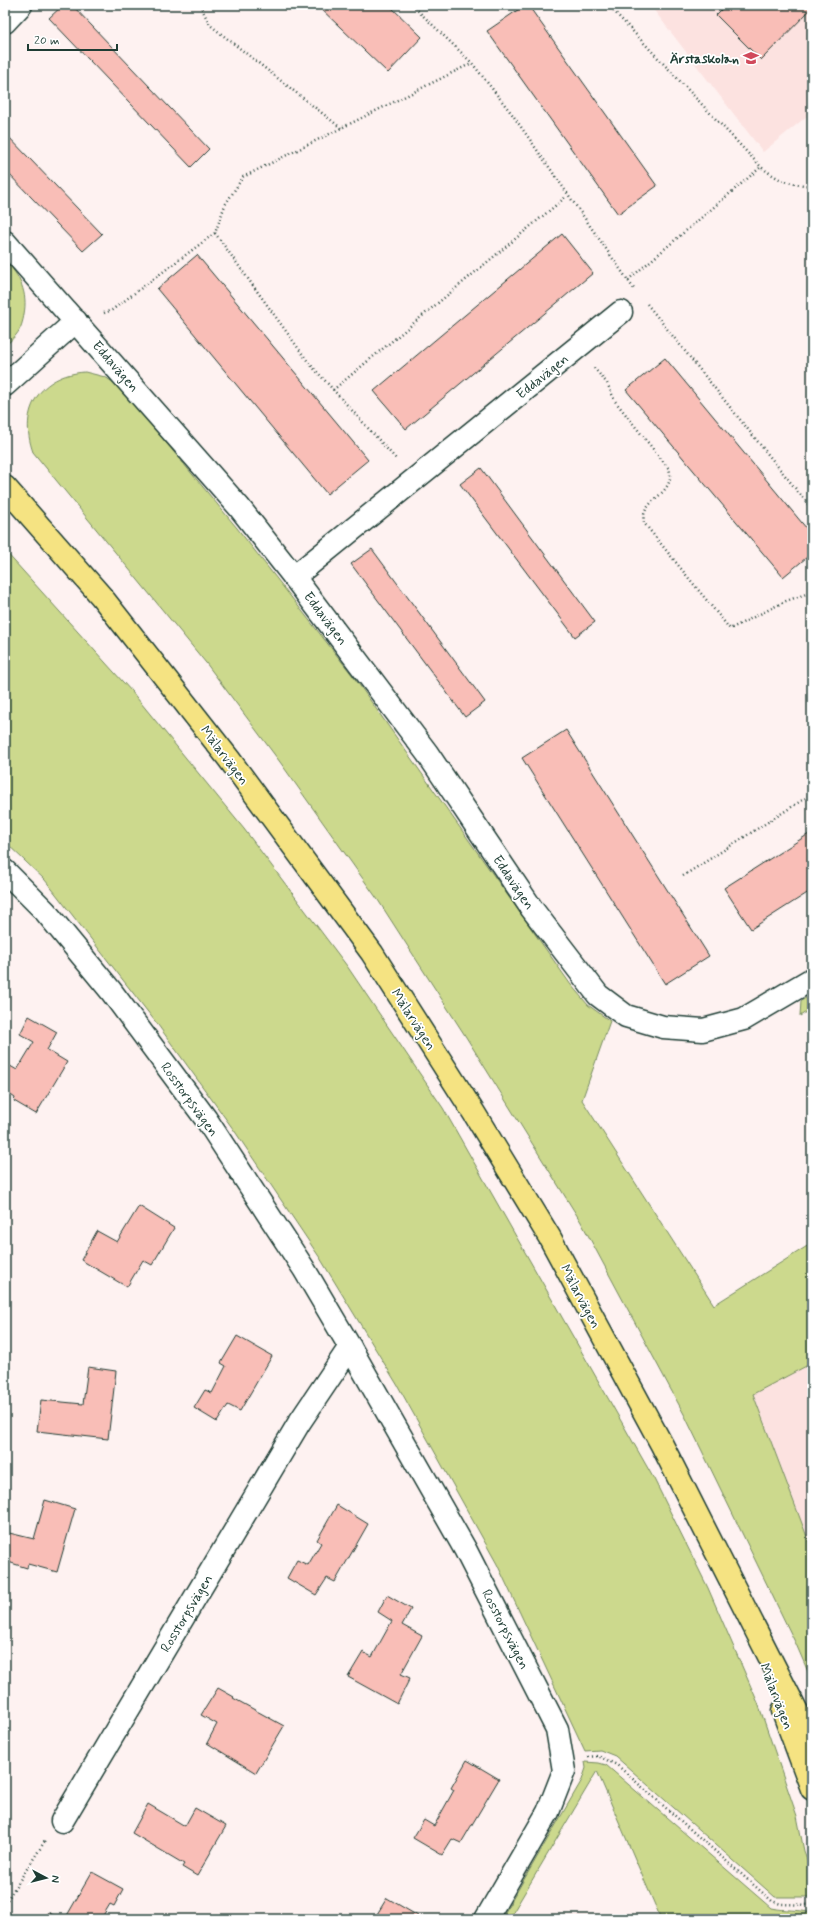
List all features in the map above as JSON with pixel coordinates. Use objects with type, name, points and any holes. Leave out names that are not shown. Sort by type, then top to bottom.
[{"type":"main road","name":"Mälarvägen","points":[[5,487],[106,602],[229,759],[372,953],[474,1113],[550,1238],[662,1445],[812,1741]]},
{"type":"main road","name":"Mälarvägen","points":[[742,1603],[812,1789]]},
{"type":"street","points":[[5,22],[21,5]]},
{"type":"street","name":"Eddavägen","points":[[5,242],[240,507],[427,753],[532,910],[598,995],[626,1016],[663,1027],[703,1030],[744,1019],[812,979]]},
{"type":"street","name":"Eddavägen","points":[[294,577],[622,312]]},
{"type":"street","points":[[5,386],[76,321]]},
{"type":"street","name":"Rosstorpsvägen","points":[[5,871],[45,911],[111,992],[206,1119],[304,1269],[465,1549],[557,1729],[564,1771],[548,1812],[486,1919]]},
{"type":"street","name":"Rosstorpsvägen","points":[[62,1821],[299,1423],[350,1347]]},
{"type":"path","points":[[200,5],[210,25],[341,128]]},
{"type":"path","points":[[412,5],[472,63],[512,114],[567,196],[639,294]]},
{"type":"path","points":[[608,5],[761,167],[782,181],[812,186]]},
{"type":"path","points":[[76,321],[112,310],[215,233],[225,205],[243,177],[472,63]]},
{"type":"path","points":[[628,280],[761,167]]},
{"type":"path","points":[[333,390],[567,196]]},
{"type":"path","points":[[215,233],[309,363],[414,480]]},
{"type":"path","points":[[622,312],[616,305],[634,288]]},
{"type":"path","points":[[644,300],[812,509]]},
{"type":"path","points":[[578,347],[607,383],[614,401],[669,469],[671,475],[669,484],[664,491],[645,509],[643,516],[644,522],[730,629],[786,601],[812,592]]},
{"type":"path","points":[[683,876],[812,794]]},
{"type":"path","points":[[562,1759],[598,1756],[608,1760],[616,1765],[772,1901],[782,1904],[812,1905]]},
{"type":"path","points":[[5,1902],[45,1840],[62,1821]]},
{"type":"shaded area","name":"Ärstaskolan","points":[[650,5],[812,5],[812,112],[763,152]]},
{"type":"shaded area","points":[[812,1363],[812,1550],[753,1394]]},
{"type":"green space","points":[[5,260],[15,272],[22,285],[25,306],[22,325],[15,336],[5,346]]},
{"type":"green space","points":[[85,372],[105,377],[119,386],[237,528],[353,676],[571,985],[588,1005],[610,1021],[582,1100],[714,1305],[812,1243],[812,1363],[753,1394],[812,1550],[812,1681],[796,1644],[685,1416],[581,1222],[466,1037],[378,900],[280,762],[206,663],[33,452],[29,437],[28,422],[36,397],[56,380],[69,375]]},
{"type":"green space","points":[[5,551],[132,692],[244,829],[347,966],[443,1108],[654,1479],[708,1588],[758,1703],[797,1816],[804,1851],[812,1872],[812,1897],[775,1897],[615,1756],[600,1750],[585,1751],[497,1564],[398,1386],[320,1258],[236,1133],[158,1025],[45,880],[5,842]]},
{"type":"green space","points":[[812,994],[812,1008],[800,1016],[801,1001]]},
{"type":"green space","points":[[585,1762],[606,1765],[771,1908],[812,1913],[812,1919],[661,1919],[597,1771],[509,1919],[501,1919],[582,1780],[586,1768]]},
{"type":"building","points":[[63,5],[72,5],[209,149],[191,167],[49,18]]},
{"type":"building","points":[[317,5],[389,5],[422,37],[388,73]]},
{"type":"building","points":[[525,5],[528,5],[657,186],[618,214],[487,31]]},
{"type":"building","points":[[726,5],[812,5],[812,8],[761,60],[716,15]]},
{"type":"building","points":[[5,133],[102,234],[83,251],[5,170]]},
{"type":"building","points":[[562,234],[593,273],[406,429],[374,391]]},
{"type":"building","points":[[197,255],[368,460],[327,494],[157,289]]},
{"type":"building","points":[[665,358],[812,535],[812,553],[783,577],[626,390]]},
{"type":"building","points":[[481,468],[595,622],[575,637],[460,484]]},
{"type":"building","points":[[372,549],[485,702],[465,717],[351,564]]},
{"type":"building","points":[[566,730],[709,956],[665,984],[522,758]]},
{"type":"building","points":[[812,832],[812,890],[751,929],[724,888]]},
{"type":"building","points":[[29,1016],[57,1032],[47,1050],[67,1062],[36,1114],[14,1101],[15,1098],[5,1091],[5,1063],[17,1070],[34,1042],[20,1034]]},
{"type":"building","points":[[139,1206],[174,1228],[152,1265],[143,1260],[127,1287],[81,1260],[97,1231],[117,1242]]},
{"type":"building","points":[[237,1336],[272,1356],[240,1411],[228,1405],[217,1422],[194,1408],[205,1390],[212,1393],[226,1366],[221,1363]]},
{"type":"building","points":[[88,1367],[116,1371],[108,1439],[37,1431],[41,1400],[83,1404]]},
{"type":"building","points":[[45,1500],[75,1509],[57,1572],[28,1564],[27,1568],[5,1561],[5,1532],[34,1539]]},
{"type":"building","points":[[337,1505],[368,1524],[335,1582],[327,1578],[316,1595],[287,1578],[297,1560],[308,1565],[321,1543],[317,1540]]},
{"type":"building","points":[[387,1595],[411,1609],[402,1625],[422,1636],[401,1674],[410,1678],[397,1704],[348,1677],[363,1652],[372,1657],[392,1621],[378,1612]]},
{"type":"building","points":[[218,1688],[284,1726],[256,1773],[207,1743],[217,1724],[201,1715]]},
{"type":"building","points":[[467,1760],[499,1779],[461,1843],[452,1839],[442,1855],[413,1838],[424,1820],[434,1826],[454,1790],[451,1788]]},
{"type":"building","points":[[148,1804],[185,1826],[195,1808],[226,1826],[197,1876],[182,1867],[184,1864],[132,1833]]},
{"type":"building","points":[[92,1872],[123,1889],[114,1906],[110,1904],[101,1919],[65,1919]]},
{"type":"building","points":[[387,1898],[418,1916],[417,1919],[374,1919]]},
{"type":"building","points":[[48,1912],[60,1919],[44,1919]]},
{"type":"place","name":"Ärstaskolan","points":[[751,58]]}]
